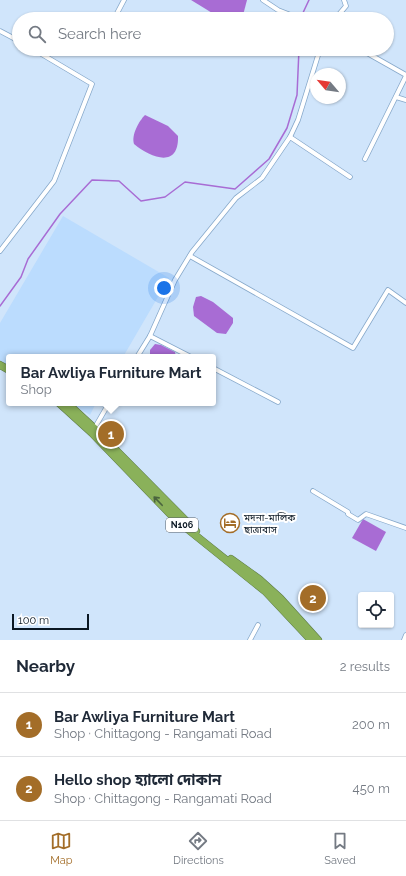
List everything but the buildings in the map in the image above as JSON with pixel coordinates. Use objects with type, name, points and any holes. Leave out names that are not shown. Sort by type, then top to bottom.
[{"type":"highway","name":"N106","points":[[63,406],[93,430],[192,527],[227,556],[259,579],[280,598],[318,640]]},
{"type":"highway","name":"N106","points":[[70,406],[175,519],[266,592],[311,640]]},
{"type":"street","points":[[118,12],[124,0]]},
{"type":"street","points":[[263,0],[278,10],[284,12]]},
{"type":"street","points":[[341,12],[346,6],[344,0]]},
{"type":"street","points":[[0,31],[12,38]]},
{"type":"street","points":[[0,251],[54,181],[92,84],[45,56]]},
{"type":"street","points":[[139,354],[150,336],[175,280],[190,256],[236,198],[262,178],[290,137],[298,120],[318,56]]},
{"type":"street","points":[[365,159],[406,76],[372,56]]},
{"type":"street","points":[[396,97],[406,100]]},
{"type":"street","points":[[290,137],[350,177]]},
{"type":"street","points":[[190,256],[353,348],[388,290],[406,303]]},
{"type":"street","points":[[150,336],[185,354]]},
{"type":"street","points":[[216,370],[278,402]]},
{"type":"street","points":[[93,430],[107,406]]},
{"type":"street","points":[[313,491],[348,512],[348,514],[358,520],[366,514],[406,528]]},
{"type":"street","points":[[250,640],[258,625]]},
{"type":"street","points":[[404,640],[406,635]]},
{"type":"shaded area","points":[[191,0],[247,0],[244,12],[211,12]]},
{"type":"shaded area","points":[[145,115],[168,126],[178,136],[177,146],[174,153],[169,157],[163,158],[156,156],[134,144],[133,140],[136,128]]},
{"type":"shaded area","points":[[63,216],[169,278],[125,354],[6,354],[6,366],[0,363],[0,323]]},
{"type":"shaded area","points":[[201,296],[213,302],[233,318],[233,323],[226,334],[217,333],[194,316],[193,307],[196,297]]},
{"type":"shaded area","points":[[155,344],[161,345],[175,352],[175,354],[150,354],[150,350]]},
{"type":"shaded area","points":[[74,406],[94,406],[90,415]]},
{"type":"shaded area","points":[[363,519],[386,532],[376,551],[352,538]]},
{"type":"waterway","points":[[303,12],[309,0]]},
{"type":"waterway","points":[[0,306],[21,277],[28,259],[60,214],[92,180],[119,181],[141,201],[165,197],[185,182],[235,189],[269,159],[287,128],[297,95],[299,56]]},
{"type":"place","name":"Bar Awliya Furniture Mart","points":[[111,434]]},
{"type":"place","name":"মদনা-মালিক ছাত্রাবাস","points":[[230,523]]},
{"type":"place","name":"Hello shop হ্যালো দোকান","points":[[313,598]]}]
